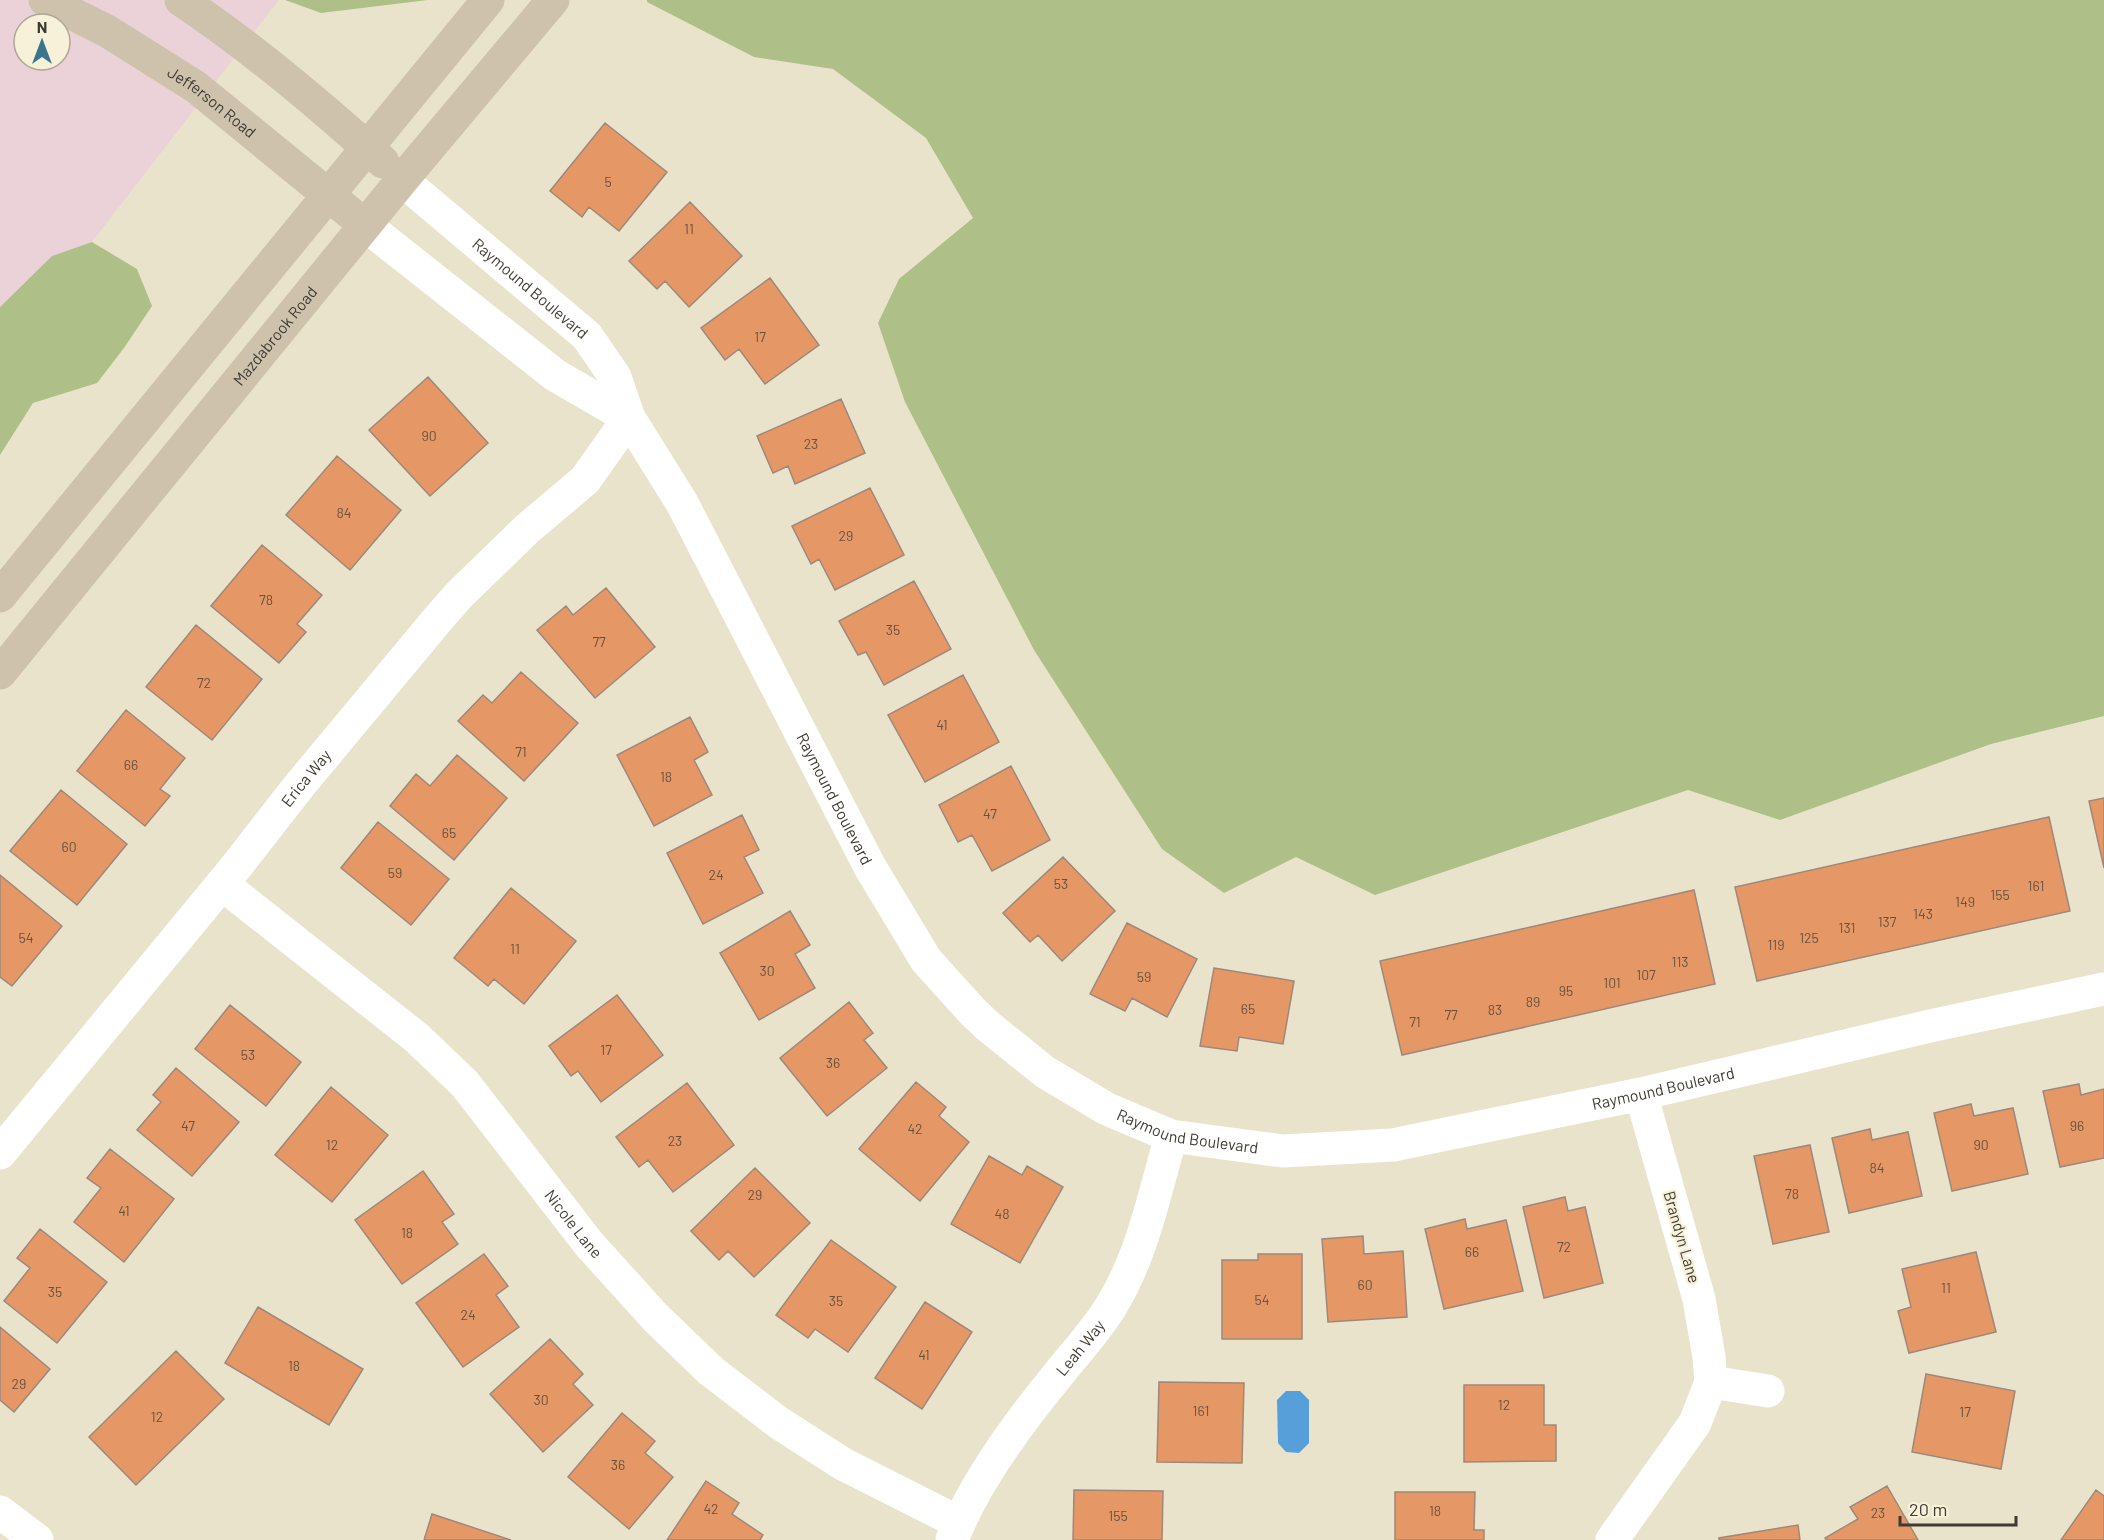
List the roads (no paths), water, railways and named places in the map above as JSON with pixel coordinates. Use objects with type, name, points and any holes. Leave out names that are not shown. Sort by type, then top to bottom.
[{"type":"street","name":"Jefferson Road","points":[[45,0],[107,31],[196,87],[364,225]]},
{"type":"street","points":[[181,0],[224,29],[279,72],[402,180]]},
{"type":"street","points":[[0,596],[488,0]]},
{"type":"street","name":"Mazdabrook Road","points":[[0,673],[364,225],[553,0]]},
{"type":"street","name":"Raymound Boulevard","points":[[402,180],[587,336],[615,377],[629,418],[682,503],[870,867],[926,960],[973,1012],[1045,1072],[1107,1109],[1171,1136],[1283,1151],[1393,1146],[1641,1094],[2104,988]]},
{"type":"street","name":"Raymound Boulevard","points":[[364,225],[555,375],[629,418]]},
{"type":"street","name":"Erica Way","points":[[0,1153],[222,884],[299,786],[459,595],[527,529],[585,480],[629,418]]},
{"type":"street","name":"Nicole Lane","points":[[222,884],[417,1038],[465,1084],[589,1244],[655,1317],[711,1371],[779,1423],[955,1531]]},
{"type":"street","name":"Brandyn Lane","points":[[1612,1540],[1695,1423],[1712,1382],[1710,1357],[1699,1299],[1641,1094]]},
{"type":"street","name":"Leah Way","points":[[955,1531],[991,1468],[1028,1412],[1112,1305],[1129,1274],[1171,1136]]},
{"type":"street","points":[[1712,1382],[1768,1390]]},
{"type":"street","points":[[0,1512],[37,1540]]},
{"type":"water","points":[[1286,1391],[1300,1391],[1309,1400],[1309,1443],[1299,1453],[1286,1452],[1278,1443],[1277,1400]]}]
